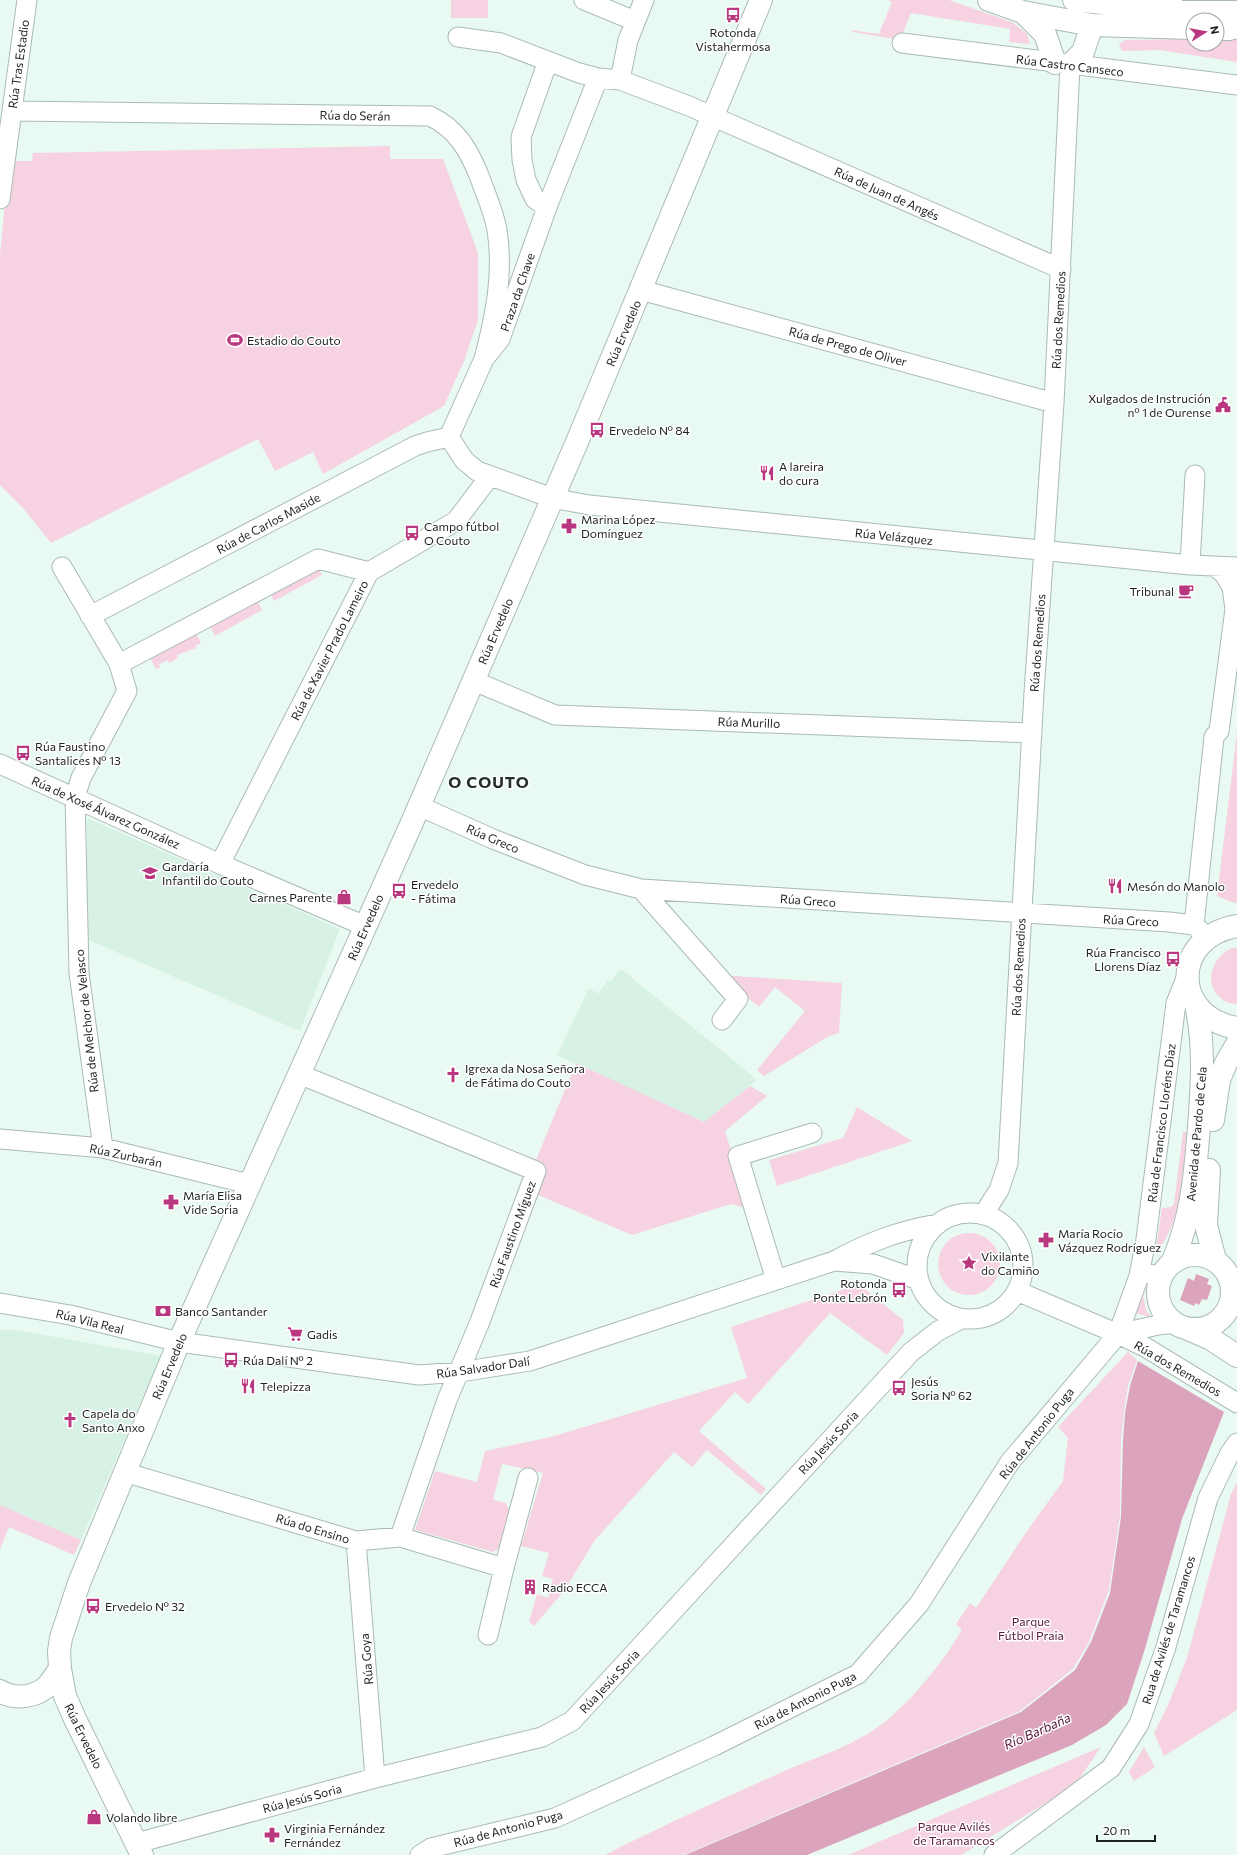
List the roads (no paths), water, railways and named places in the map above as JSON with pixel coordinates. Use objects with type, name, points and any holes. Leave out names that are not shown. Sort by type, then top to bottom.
[{"type":"main road","name":"Rúa Ervedelo","points":[[140,1849],[65,1696],[58,1651],[60,1638],[79,1583],[179,1342],[419,806],[456,718],[474,681],[641,290],[762,0]]},
{"type":"main road","points":[[989,0],[1023,12],[1092,25],[1185,28]]},
{"type":"main road","points":[[1074,0],[1181,11],[1237,12]]},
{"type":"main road","points":[[1023,12],[1045,34],[1062,64],[1083,52],[1092,25]]},
{"type":"main road","points":[[1225,28],[1237,27]]},
{"type":"main road","points":[[1187,976],[1190,961],[1197,948],[1200,931],[1237,926]]},
{"type":"main road","name":"Avenida de Pardo de Cela","points":[[1173,1261],[1182,1239],[1194,1191],[1202,1090],[1202,1030],[1187,976]]},
{"type":"main road","points":[[1196,1005],[1207,1017],[1221,1025],[1237,1028]]},
{"type":"main road","name":"Avenida de Pardo de Cela","points":[[1215,1260],[1206,1225],[1210,1137],[1219,1080],[1226,1063],[1237,1044]]},
{"type":"main road","points":[[1182,1326],[1200,1329],[1212,1325],[1221,1318],[1234,1302],[1229,1276],[1223,1267],[1215,1260],[1204,1255],[1194,1254],[1183,1256],[1173,1261],[1165,1269],[1160,1278],[1157,1291],[1160,1304],[1166,1315],[1182,1326],[1211,1339],[1237,1356]]},
{"type":"main road","points":[[0,1691],[10,1697],[31,1695],[45,1689],[60,1669]]},
{"type":"street","name":"Rúa Tras Estadio","points":[[0,199],[27,0]]},
{"type":"street","points":[[584,0],[635,21]]},
{"type":"street","points":[[620,80],[624,52],[644,0]]},
{"type":"street","points":[[458,37],[502,43],[579,73],[598,78],[620,80],[713,116]]},
{"type":"street","name":"Rúa Castro Canseco","points":[[902,43],[1237,85]]},
{"type":"street","points":[[547,207],[535,199],[526,180],[522,160],[521,137],[548,61]]},
{"type":"street","name":"Rúa dos Remedios","points":[[983,1215],[999,1190],[1008,1163],[1021,913],[1043,551],[1054,403],[1061,269],[1062,64]]},
{"type":"street","name":"Praza da Chave","points":[[449,437],[484,359],[500,339],[547,207],[598,78]]},
{"type":"street","name":"Rúa do Serán","points":[[12,111],[430,116],[443,123],[454,133],[468,153],[485,190],[497,229],[499,246],[498,294],[492,328],[484,359]]},
{"type":"street","name":"Rúa de Juan de Angés","points":[[713,116],[1061,269]]},
{"type":"street","name":"Rúa de Prego de Oliver","points":[[641,290],[1054,403]]},
{"type":"street","points":[[449,437],[464,460],[477,471],[552,498]]},
{"type":"street","name":"Rúa de Carlos Maside","points":[[90,616],[415,446],[449,437]]},
{"type":"street","points":[[1190,566],[1195,475]]},
{"type":"street","name":"Rúa de Xavier Prado Lameiro","points":[[220,864],[369,572],[456,521],[490,476]]},
{"type":"street","name":"Rúa Velázquez","points":[[552,498],[602,506],[1190,566],[1237,567]]},
{"type":"street","points":[[119,664],[318,559],[369,572]]},
{"type":"street","name":"Rúa de Melchor de Velasco","points":[[62,567],[119,664],[126,691],[81,778],[75,798],[79,973],[103,1148]]},
{"type":"street","points":[[1200,931],[1214,737],[1219,731],[1235,609],[1232,587],[1224,574],[1216,567]]},
{"type":"street","name":"Rúa Murillo","points":[[474,681],[555,715],[1032,733]]},
{"type":"street","name":"Rúa de Xosé Álvarez González","points":[[0,764],[220,864],[365,926]]},
{"type":"street","name":"Rúa Greco","points":[[419,806],[493,839],[585,875],[641,889],[1021,913],[1200,931]]},
{"type":"street","points":[[641,889],[738,999],[722,1020]]},
{"type":"street","name":"Rúa de Francisco Lloréns Díaz","points":[[1118,1334],[1140,1270],[1146,1239],[1176,1003],[1187,976]]},
{"type":"street","name":"Rúa Faustino Míguez","points":[[299,1074],[536,1171],[460,1372],[447,1400],[400,1537]]},
{"type":"street","points":[[776,1280],[738,1156],[812,1133]]},
{"type":"street","name":"Rúa Zurbarán","points":[[0,1139],[103,1148],[250,1184]]},
{"type":"street","points":[[967,1213],[983,1215],[997,1221],[1010,1231],[1018,1245],[1022,1260],[1022,1276],[1016,1291],[1007,1304],[993,1314],[978,1319],[961,1319],[946,1313],[934,1305],[924,1294],[918,1280],[917,1266],[919,1250],[926,1236],[937,1224],[951,1216],[967,1213]]},
{"type":"street","name":"Rúa Salvador Dalí","points":[[179,1342],[419,1375],[460,1372],[530,1361],[834,1261],[878,1239],[913,1228],[937,1224]]},
{"type":"street","name":"Rúa Salvador Dalí","points":[[834,1261],[873,1264],[918,1280]]},
{"type":"street","points":[[1140,1270],[1160,1278]]},
{"type":"street","name":"Rúa dos Remedios","points":[[1016,1291],[1145,1347],[1237,1403]]},
{"type":"street","name":"Rúa Vila Real","points":[[0,1303],[70,1316],[179,1342]]},
{"type":"street","name":"Rúa Jesús Soria","points":[[140,1849],[375,1778],[542,1737],[572,1721],[911,1352],[938,1330],[961,1319]]},
{"type":"street","name":"Rúa dos Remedios","points":[[1118,1334],[1158,1325],[1182,1326]]},
{"type":"street","name":"Rúa de Antonio Puga","points":[[420,1855],[432,1848],[555,1818],[714,1746],[858,1674],[919,1604],[1010,1462],[1118,1334]]},
{"type":"street","name":"Rua de Avilés de Taramancos","points":[[994,1855],[1111,1768],[1138,1724],[1166,1647],[1208,1498],[1237,1442]]},
{"type":"street","name":"Rúa do Ensino","points":[[124,1472],[356,1541],[400,1537],[504,1568]]},
{"type":"street","points":[[488,1635],[528,1478]]},
{"type":"street","name":"Rúa Goya","points":[[356,1541],[375,1778]]},
{"type":"water","points":[[1196,1274],[1209,1279],[1207,1284],[1212,1286],[1207,1300],[1202,1299],[1199,1305],[1195,1303],[1194,1306],[1180,1300],[1188,1278],[1194,1281]]},
{"type":"water","name":"Río Barbaña","points":[[1138,1361],[1224,1412],[1182,1519],[1144,1652],[1127,1704],[1106,1725],[1072,1745],[807,1855],[685,1855],[1021,1712],[1075,1670],[1091,1642],[1110,1593],[1121,1517],[1125,1413],[1130,1386]]},
{"type":"place","name":"Rotonda Vistahermosa","points":[[733,15]]},
{"type":"place","name":"Estadio do Couto","points":[[235,340]]},
{"type":"place","name":"Xulgados de Instrución nº 1 de Ourense","points":[[1223,405]]},
{"type":"place","name":"Ervedelo Nº 84","points":[[597,430]]},
{"type":"place","name":"A lareira do cura","points":[[767,473]]},
{"type":"place","name":"Marina López Domínguez","points":[[569,526]]},
{"type":"place","name":"Campo fútbol O Couto","points":[[412,533]]},
{"type":"place","name":"Tribunal","points":[[1186,591]]},
{"type":"place","name":"Rúa Faustino Santalices Nº 13","points":[[23,753]]},
{"type":"place","name":"Gardaría Infantil do Couto","points":[[150,873]]},
{"type":"place","name":"Mesón do Manolo","points":[[1115,886]]},
{"type":"place","name":"Ervedelo - Fátima","points":[[399,891]]},
{"type":"place","name":"Carnes Parente","points":[[344,897]]},
{"type":"place","name":"Rúa Francisco Llorens Díaz","points":[[1173,959]]},
{"type":"place","name":"Igrexa da Nosa Señora de Fátima do Couto","points":[[453,1075]]},
{"type":"place","name":"María Elisa Vide Soria","points":[[171,1202]]},
{"type":"place","name":"María Rocío Vázquez Rodríguez","points":[[1046,1240]]},
{"type":"place","name":"Vixilante do Camiño","points":[[969,1263]]},
{"type":"place","name":"Rotonda Ponte Lebrón","points":[[899,1290]]},
{"type":"place","name":"Banco Santander","points":[[163,1311]]},
{"type":"place","name":"Gadis","points":[[295,1334]]},
{"type":"place","name":"Rúa Dalí Nº 2","points":[[231,1360]]},
{"type":"place","name":"Telepizza","points":[[248,1386]]},
{"type":"place","name":"Jesús Soria Nº 62","points":[[899,1388]]},
{"type":"place","name":"Capela do Santo Anxo","points":[[70,1420]]},
{"type":"place","name":"Radio ECCA","points":[[530,1587]]},
{"type":"place","name":"Ervedelo Nº 32","points":[[93,1606]]},
{"type":"place","name":"Volando libre","points":[[94,1817]]},
{"type":"place","name":"Virginia Fernández Fernández","points":[[272,1835]]},
{"type":"district","name":"O COUTO","points":[[489,781]]},
{"type":"park label","name":"Parque Fútbol Praia","points":[[1031,1628]]},
{"type":"park label","name":"Parque Avilés de Taramancos","points":[[954,1833]]}]
